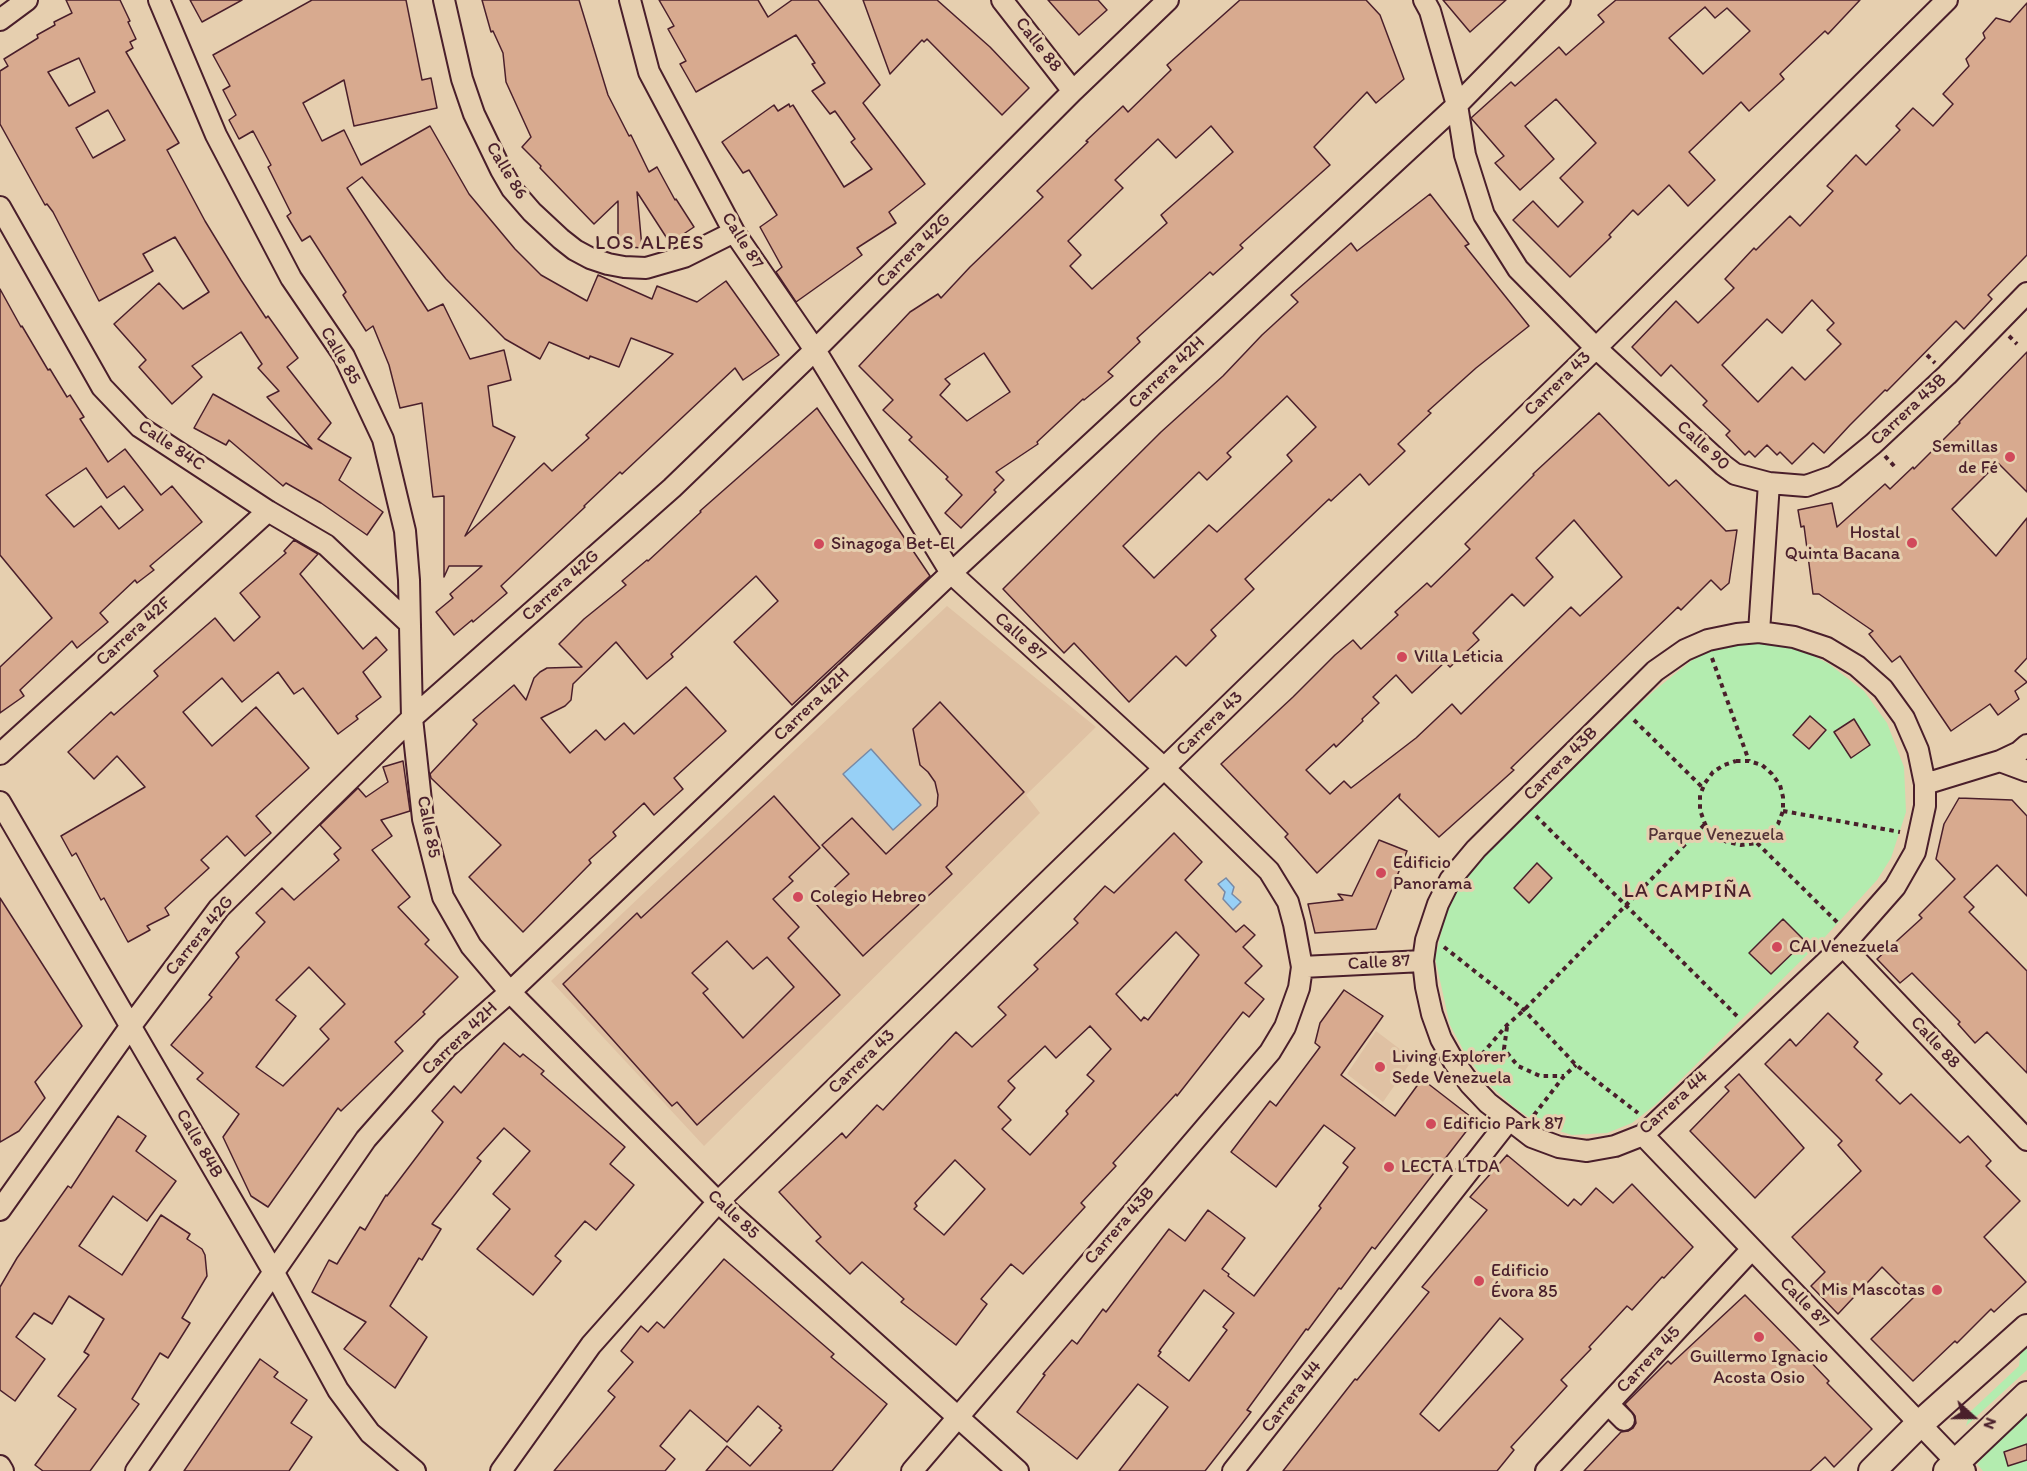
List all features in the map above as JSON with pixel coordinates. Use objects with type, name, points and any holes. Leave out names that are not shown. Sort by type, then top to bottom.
[{"type":"main road","points":[[1872,1471],[1920,1424],[2027,1328]]},
{"type":"main road","points":[[1956,1468],[2027,1395]]},
{"type":"street","points":[[0,20],[27,0]]},
{"type":"street","name":"Calle 85","points":[[159,0],[216,135],[291,278],[344,357],[383,439],[405,531],[412,718],[423,819],[444,897],[471,946],[510,992],[718,1202],[1018,1471]]},
{"type":"street","name":"Calle 86","points":[[444,0],[462,79],[474,114],[506,179],[532,212],[575,250],[608,264],[646,267],[684,257],[734,232]]},
{"type":"street","name":"Calle 87","points":[[630,0],[649,72],[734,232],[815,350],[951,573],[1164,768],[1269,871],[1288,902],[1302,967],[1424,953],[1426,987],[1441,1039],[1464,1075],[1488,1103],[1515,1125]]},
{"type":"street","name":"Calle 88","points":[[1002,0],[1073,91]]},
{"type":"street","name":"Carrera 42G","points":[[0,1210],[130,1027],[219,908],[412,718],[672,488],[815,350],[1073,91],[1168,0]]},
{"type":"street","name":"Calle 90","points":[[1425,0],[1457,105],[1465,155],[1484,215],[1518,269],[1596,348],[1723,465],[1735,474],[1769,483]]},
{"type":"street","name":"Carrera 42H","points":[[136,1471],[366,1139],[447,1047],[510,992],[951,573],[1457,105],[1560,0]]},
{"type":"street","name":"Carrera 43","points":[[501,1471],[591,1345],[718,1202],[1596,348],[1947,0]]},
{"type":"street","name":"Calle 84C","points":[[0,207],[102,387],[140,427],[268,511],[326,545],[410,624]]},
{"type":"street","name":"Carrera 43B","points":[[1769,483],[1806,486],[1834,476],[1853,462],[1947,375],[2027,293]]},
{"type":"street","points":[[1769,483],[1759,632],[1794,637],[1827,648],[1857,666],[1875,681],[1904,718],[1918,750],[1925,784],[2000,761],[2019,752],[2027,745]]},
{"type":"street","name":"Carrera 42F","points":[[0,754],[268,511]]},
{"type":"street","name":"Carrera 43B","points":[[1424,953],[1438,904],[1450,880],[1476,849],[1655,671],[1685,650],[1708,640],[1759,632]]},
{"type":"street","points":[[2000,761],[2027,771]]},
{"type":"street","name":"Carrera 44","points":[[1233,1471],[1515,1125],[1532,1137],[1559,1147],[1587,1150],[1616,1146],[1648,1130],[1848,941],[1895,887],[1915,852],[1925,806],[1925,784]]},
{"type":"street","name":"Calle 84B","points":[[0,802],[273,1271],[338,1390],[370,1433],[415,1471]]},
{"type":"street","name":"Calle 88","points":[[1848,941],[2027,1140]]},
{"type":"street","name":"Carrera 43B","points":[[912,1471],[1270,1052],[1286,1027],[1299,988],[1302,967]]},
{"type":"street","name":"Calle 87","points":[[1648,1130],[1752,1249],[1920,1424],[1956,1468]]},
{"type":"street","name":"Carrera 45","points":[[1546,1471],[1752,1249]]},
{"type":"street","points":[[1608,1404],[1624,1420]]},
{"type":"street","points":[[0,1466],[3,1471]]},
{"type":"path","points":[[1708,640],[1711,657],[1749,761]]},
{"type":"path","points":[[1631,717],[1703,788]]},
{"type":"path","points":[[1736,761],[1749,761],[1762,765],[1780,785],[1783,810],[1778,824],[1768,835],[1757,843],[1741,845],[1727,842],[1714,835],[1705,824],[1700,810],[1703,788],[1713,772],[1736,761]]},
{"type":"path","points":[[1783,810],[1919,835]]},
{"type":"path","points":[[1532,811],[1752,1032]]},
{"type":"path","points":[[1464,1075],[1507,1025],[1705,824]]},
{"type":"path","points":[[1757,843],[1848,941]]},
{"type":"path","points":[[1424,953],[1444,947],[1524,1010],[1576,1065],[1648,1130]]},
{"type":"path","points":[[1507,1025],[1504,1049],[1518,1066],[1540,1076],[1564,1076]]},
{"type":"path","points":[[1515,1125],[1576,1065]]},
{"type":"shaded area","name":"Colegio Hebreo","points":[[947,606],[1096,727],[1026,795],[1040,813],[704,1146],[551,981]]},
{"type":"shaded area","name":"Living Explorer Sede Venezuela","points":[[1376,1031],[1413,1059],[1383,1102],[1347,1074]]},
{"type":"green space","name":"Parque Venezuela","points":[[1761,642],[1810,654],[1829,664],[1864,691],[1887,723],[1904,767],[1906,812],[1891,858],[1877,880],[1824,938],[1655,1105],[1632,1123],[1607,1133],[1572,1135],[1540,1125],[1514,1107],[1487,1083],[1466,1055],[1450,1025],[1435,958],[1449,901],[1471,869],[1497,841],[1655,690],[1691,661],[1709,651],[1733,644]]},
{"type":"green space","points":[[2027,1341],[2027,1370],[1966,1426],[1970,1412],[2019,1366],[2021,1347]]},
{"type":"green space","points":[[2027,1411],[2027,1471],[1983,1471],[1977,1464]]},
{"type":"water","points":[[871,749],[921,805],[893,830],[843,774]]},
{"type":"water","points":[[1226,878],[1234,887],[1232,894],[1241,902],[1233,910],[1223,899],[1225,892],[1218,884]]},
{"type":"building","points":[[66,0],[120,0],[136,39],[130,42],[133,48],[126,52],[179,143],[167,150],[205,221],[241,280],[266,318],[268,316],[298,358],[287,367],[331,423],[318,439],[351,458],[339,480],[383,512],[367,535],[321,503],[286,483],[283,486],[229,440],[226,445],[194,428],[213,394],[312,449],[267,397],[279,391],[258,368],[262,364],[241,332],[192,366],[202,377],[172,404],[139,367],[146,360],[114,324],[159,283],[183,309],[209,292],[175,237],[143,254],[153,271],[99,301],[53,212],[47,204],[45,205],[0,124],[0,71],[8,66],[4,59],[38,38],[37,35],[55,25],[54,22],[72,13]],"holes":[[[79,58],[95,92],[69,106],[48,72]],[[108,110],[125,140],[93,158],[76,128]]]},
{"type":"building","points":[[190,0],[242,0],[202,22]]},
{"type":"building","points":[[312,0],[406,0],[422,80],[431,78],[437,108],[354,126],[344,80],[303,103],[322,141],[344,130],[361,165],[430,126],[469,194],[515,249],[541,275],[587,301],[598,275],[652,299],[657,286],[697,302],[726,281],[779,355],[743,380],[735,368],[622,474],[620,472],[501,586],[507,593],[454,635],[436,612],[453,598],[450,594],[482,566],[449,566],[444,577],[444,496],[433,497],[422,403],[400,408],[389,365],[373,326],[366,331],[343,295],[346,292],[310,236],[302,241],[287,216],[291,213],[268,167],[271,165],[253,131],[239,139],[229,120],[236,115],[223,90],[230,86],[213,55]],"holes":[[[362,177],[446,279],[505,339],[540,359],[549,342],[589,359],[590,356],[619,367],[631,338],[673,354],[586,435],[589,438],[552,471],[544,463],[465,536],[515,437],[493,426],[488,386],[511,380],[504,350],[470,359],[443,304],[428,311],[347,188]]]},
{"type":"building","points":[[482,0],[579,0],[608,95],[649,172],[657,167],[675,200],[694,227],[670,243],[637,192],[642,248],[618,246],[618,201],[594,224],[540,168],[541,166],[522,147],[531,137],[506,82],[503,53],[493,31],[491,32]]},
{"type":"building","points":[[659,0],[758,0],[768,17],[792,0],[818,0],[880,85],[863,103],[925,184],[889,212],[896,223],[857,248],[862,255],[796,302],[776,272],[782,267],[760,227],[777,215],[749,170],[743,173],[722,142],[774,105],[778,111],[789,104],[790,107],[793,105],[844,187],[872,169],[851,142],[855,139],[835,111],[830,114],[812,91],[825,83],[796,35],[696,92],[680,64],[686,61],[668,29],[674,26]]},
{"type":"building","points":[[863,0],[937,0],[990,47],[1029,88],[1002,115],[927,39],[924,42],[922,40],[890,74]]},
{"type":"building","points":[[1048,0],[1098,0],[1107,10],[1079,35]]},
{"type":"building","points":[[1240,0],[1366,0],[1380,15],[1404,79],[1376,103],[1367,92],[1314,147],[1330,165],[1240,245],[1243,248],[1213,275],[1210,272],[1137,338],[1140,342],[1108,372],[1113,376],[1083,399],[1037,442],[1038,444],[996,472],[1004,480],[994,490],[996,492],[961,528],[945,513],[962,495],[946,479],[948,477],[909,440],[912,437],[883,410],[893,400],[859,366],[910,312],[938,294],[941,298],[1043,197],[1037,191],[1088,142],[1086,141],[1123,106],[1128,112],[1171,70],[1167,65]],"holes":[[[1211,126],[1233,152],[1161,215],[1167,223],[1092,289],[1070,266],[1081,255],[1068,241],[1123,188],[1115,180],[1158,139],[1176,158]],[[984,353],[1010,392],[967,421],[940,395],[950,384],[945,379]]]},
{"type":"building","points":[[1443,0],[1506,0],[1470,32]]},
{"type":"building","points":[[1616,0],[1860,0],[1828,34],[1825,31],[1780,74],[1784,79],[1749,111],[1741,102],[1689,152],[1715,180],[1688,206],[1669,185],[1638,215],[1633,210],[1609,235],[1611,237],[1570,277],[1513,220],[1533,201],[1558,227],[1583,202],[1560,178],[1596,143],[1556,99],[1525,126],[1554,159],[1520,190],[1495,163],[1504,156],[1471,118],[1511,82],[1515,86],[1559,47],[1566,55],[1604,22],[1598,15]],"holes":[[[1705,7],[1715,18],[1727,8],[1750,31],[1703,74],[1669,38]]]},
{"type":"building","points":[[2027,3],[2027,255],[1988,295],[1992,299],[1964,329],[1956,321],[1824,453],[1813,443],[1792,464],[1780,452],[1777,455],[1767,445],[1755,457],[1749,451],[1745,455],[1726,435],[1730,431],[1703,405],[1707,401],[1671,365],[1661,376],[1632,347],[1676,301],[1698,323],[1734,288],[1725,279],[1754,248],[1756,250],[1790,216],[1800,226],[1833,191],[1827,186],[1856,155],[1866,165],[1900,130],[1896,126],[1913,108],[1933,126],[1953,104],[1943,94],[1969,66],[1966,59],[1985,38],[1983,33],[1996,18],[2010,22]],"holes":[[[1812,300],[1834,323],[1827,330],[1841,344],[1805,380],[1792,367],[1758,402],[1722,365],[1767,319],[1782,333]]]},
{"type":"building","points":[[1430,194],[1469,244],[1465,246],[1529,326],[1476,368],[1428,411],[1431,413],[1398,444],[1405,451],[1369,485],[1360,474],[1331,501],[1329,499],[1245,579],[1254,589],[1211,630],[1216,636],[1186,666],[1176,656],[1129,702],[1074,643],[1064,653],[1003,589],[1161,432],[1223,376],[1298,302],[1291,295],[1351,243],[1357,251]],"holes":[[[1287,396],[1316,427],[1287,455],[1292,461],[1217,532],[1209,525],[1154,578],[1123,546],[1199,472],[1207,480],[1231,457],[1227,453]]]},
{"type":"building","points":[[0,289],[48,370],[50,369],[67,397],[70,395],[84,417],[80,419],[108,462],[125,449],[161,495],[172,486],[202,522],[150,566],[154,570],[137,583],[135,580],[100,613],[108,622],[77,648],[72,641],[20,690],[24,696],[0,713],[0,667],[52,618],[0,555]],"holes":[[[86,468],[107,498],[124,486],[143,510],[119,529],[101,506],[74,527],[46,495]]]},
{"type":"building","points":[[2027,352],[2027,492],[1998,463],[1952,509],[1996,556],[2027,518],[2027,658],[2015,671],[2027,682],[2015,691],[2019,699],[1998,715],[1990,704],[1951,731],[1900,656],[1892,662],[1869,634],[1873,631],[1819,594],[1813,594],[1804,526],[1801,527],[1798,510],[1832,503],[1837,527],[1885,484],[1890,489],[1913,467],[1914,469]]},
{"type":"building","points":[[817,408],[930,576],[792,705],[734,642],[778,601],[756,576],[671,654],[673,657],[647,679],[616,642],[573,684],[571,700],[565,706],[541,718],[570,753],[596,730],[605,740],[624,723],[634,734],[686,687],[726,731],[674,778],[683,789],[654,815],[644,803],[613,832],[616,836],[589,860],[591,863],[523,932],[469,877],[501,845],[431,778],[430,774],[477,724],[473,720],[514,685],[526,700],[534,678],[540,672],[547,668],[582,667],[559,644],[584,619],[626,585],[622,581],[648,561],[700,511]]},
{"type":"building","points":[[1599,413],[1669,486],[1676,480],[1726,531],[1737,530],[1729,583],[1721,590],[1711,580],[1681,610],[1678,607],[1511,768],[1514,770],[1439,837],[1399,798],[1400,794],[1317,873],[1285,837],[1288,834],[1221,764],[1335,655],[1353,640],[1361,649],[1398,615],[1395,612],[1427,583],[1431,587],[1470,549],[1465,544],[1533,474]],"holes":[[[1574,520],[1622,577],[1580,616],[1571,607],[1461,714],[1452,704],[1416,738],[1351,788],[1344,781],[1330,794],[1306,770],[1334,744],[1336,747],[1363,721],[1362,719],[1379,703],[1373,697],[1396,675],[1412,693],[1445,662],[1450,667],[1479,640],[1473,633],[1512,594],[1524,606],[1553,577],[1536,558]]]},
{"type":"building","points":[[294,540],[318,554],[300,574],[363,649],[376,637],[387,650],[363,672],[381,697],[356,716],[358,719],[338,734],[303,688],[294,694],[278,672],[242,702],[222,678],[183,712],[212,746],[256,707],[309,768],[256,816],[271,833],[245,856],[227,836],[201,860],[209,868],[165,908],[169,915],[147,926],[150,930],[128,942],[104,898],[101,900],[76,853],[72,856],[61,836],[145,787],[117,756],[94,779],[68,752],[111,712],[114,715],[158,676],[154,671],[215,618],[234,641],[260,617],[240,593],[286,553],[284,551]]},
{"type":"building","points":[[940,702],[1024,792],[946,867],[952,874],[863,956],[816,904],[849,874],[822,845],[852,818],[886,854],[937,806],[938,795],[935,782],[920,765],[913,729]]},
{"type":"building","points":[[1810,716],[1826,730],[1809,749],[1793,735]]},
{"type":"building","points":[[1854,719],[1870,745],[1851,758],[1834,732]]},
{"type":"building","points":[[403,761],[410,811],[381,820],[392,836],[372,850],[410,897],[398,907],[429,940],[425,944],[458,977],[423,1012],[425,1014],[395,1042],[403,1051],[341,1111],[338,1108],[268,1207],[251,1196],[223,1137],[239,1114],[197,1079],[203,1073],[171,1045],[212,997],[209,995],[239,957],[236,953],[265,922],[256,913],[282,888],[294,900],[339,860],[334,854],[341,848],[320,825],[358,788],[366,797],[388,782],[383,767]],"holes":[[[309,967],[345,1004],[320,1029],[329,1039],[283,1086],[256,1067],[296,1016],[276,1000]]]},
{"type":"building","points":[[774,796],[820,848],[789,877],[793,881],[773,899],[799,927],[788,938],[840,995],[697,1125],[677,1102],[672,1106],[563,984],[637,913],[641,918]],"holes":[[[727,941],[753,969],[767,957],[794,987],[743,1038],[703,993],[708,989],[692,973]]]},
{"type":"building","points":[[1959,798],[2012,800],[2027,816],[2027,896],[1997,865],[1964,897],[1974,907],[1969,912],[2027,971],[2027,1073],[1987,1032],[1975,1043],[1958,1024],[1960,1022],[1912,973],[1900,983],[1877,959],[1922,918],[1919,915],[1955,879],[1936,859],[1944,824]]},
{"type":"building","points":[[1174,833],[1202,862],[1185,880],[1236,932],[1244,925],[1255,935],[1243,947],[1262,966],[1245,983],[1264,999],[1249,1017],[1243,1012],[1177,1096],[1176,1094],[1113,1163],[1116,1166],[1081,1203],[1085,1207],[1023,1274],[1011,1264],[981,1299],[987,1304],[956,1345],[901,1302],[904,1299],[862,1262],[850,1274],[816,1241],[821,1237],[779,1192],[842,1133],[846,1138],[877,1105],[883,1110],[956,1032],[972,1047],[1006,1015],[998,1007],[1038,969],[1034,965],[1078,923],[1074,919],[1105,886],[1114,893]],"holes":[[[1176,932],[1199,955],[1148,1020],[1144,1017],[1141,1021],[1116,994]],[[1090,1026],[1111,1049],[1087,1075],[1094,1081],[1066,1111],[1068,1114],[1030,1155],[1002,1129],[1011,1120],[998,1107],[1015,1088],[1008,1081],[1045,1046],[1056,1058]],[[955,1160],[985,1189],[944,1235],[914,1209],[917,1206],[915,1203]]]},
{"type":"building","name":"Edificio Panorama","points":[[1379,840],[1407,851],[1376,929],[1315,933],[1308,904],[1343,900],[1338,894],[1352,896]]},
{"type":"building","points":[[1537,863],[1552,878],[1529,903],[1514,888]]},
{"type":"building","points":[[0,898],[82,1026],[35,1082],[45,1098],[19,1131],[0,1142]]},
{"type":"building","name":"CAI Venezuela","points":[[1783,919],[1805,941],[1771,974],[1749,953]]},
{"type":"building","points":[[1344,990],[1383,1016],[1341,1075],[1395,1116],[1422,1079],[1475,1120],[1375,1249],[1372,1247],[1308,1330],[1306,1329],[1247,1410],[1251,1412],[1205,1471],[1119,1471],[1168,1407],[1138,1384],[1077,1459],[1017,1412],[1045,1375],[1043,1374],[1072,1340],[1077,1344],[1103,1309],[1106,1312],[1169,1229],[1185,1241],[1208,1210],[1245,1238],[1222,1269],[1254,1296],[1321,1208],[1319,1206],[1348,1167],[1343,1163],[1355,1148],[1324,1125],[1276,1187],[1231,1152],[1270,1101],[1276,1106],[1320,1047],[1315,1043],[1320,1023]],"holes":[[[1204,1290],[1234,1313],[1223,1327],[1227,1330],[1189,1381],[1158,1356],[1161,1352],[1159,1351]]]},
{"type":"building","points":[[1828,1013],[1858,1042],[1854,1047],[1882,1074],[1876,1080],[1900,1104],[1911,1094],[1960,1143],[1968,1136],[1991,1161],[1986,1166],[2020,1201],[1984,1237],[2026,1282],[1994,1312],[1991,1309],[1957,1343],[1955,1341],[1913,1381],[1871,1339],[1913,1298],[1882,1267],[1838,1314],[1811,1286],[1825,1272],[1792,1237],[1861,1171],[1838,1145],[1842,1141],[1765,1064],[1790,1039],[1796,1046]]},
{"type":"building","points":[[504,1043],[520,1057],[523,1054],[544,1071],[541,1074],[625,1147],[610,1164],[634,1185],[596,1230],[585,1221],[555,1256],[561,1261],[533,1295],[477,1249],[510,1209],[493,1194],[530,1151],[504,1128],[477,1158],[481,1161],[432,1224],[441,1229],[422,1260],[419,1258],[390,1306],[427,1337],[395,1388],[344,1349],[366,1322],[312,1292],[329,1260],[337,1264],[360,1227],[365,1230],[386,1195],[443,1122],[432,1111],[454,1086],[461,1093]]},
{"type":"building","points":[[1739,1074],[1804,1148],[1755,1198],[1690,1131],[1729,1091],[1725,1087]]},
{"type":"building","points":[[118,1116],[146,1136],[136,1151],[176,1181],[147,1221],[113,1196],[79,1246],[122,1275],[161,1215],[190,1234],[187,1239],[202,1249],[205,1255],[207,1276],[182,1318],[190,1323],[168,1358],[160,1353],[132,1399],[139,1404],[90,1471],[43,1471],[35,1465],[76,1409],[58,1396],[89,1355],[84,1352],[104,1319],[69,1296],[52,1324],[34,1313],[16,1337],[45,1359],[15,1401],[0,1390],[0,1287],[17,1258],[68,1186],[71,1188]]},
{"type":"building","points":[[1507,1155],[1568,1206],[1574,1199],[1581,1205],[1596,1188],[1613,1203],[1632,1184],[1693,1247],[1632,1310],[1627,1306],[1589,1347],[1591,1349],[1561,1380],[1567,1386],[1511,1447],[1514,1450],[1497,1471],[1283,1471],[1355,1379],[1357,1380],[1429,1292],[1422,1287],[1487,1210],[1470,1197]],"holes":[[[1500,1318],[1523,1339],[1439,1431],[1420,1414]]]},
{"type":"building","points":[[724,1259],[834,1354],[831,1357],[887,1404],[832,1471],[706,1471],[727,1446],[750,1466],[782,1430],[779,1428],[781,1426],[758,1406],[727,1442],[690,1410],[660,1446],[675,1459],[665,1471],[554,1471],[615,1397],[608,1391],[633,1362],[621,1351],[641,1326],[648,1332],[657,1322],[664,1328]]},
{"type":"building","points":[[1745,1295],[1829,1381],[1827,1383],[1872,1429],[1834,1467],[1825,1457],[1810,1471],[1584,1471],[1621,1432],[1633,1428],[1636,1423],[1635,1416],[1625,1404],[1668,1361],[1671,1364]]},
{"type":"building","points":[[260,1359],[278,1372],[274,1377],[307,1400],[291,1423],[312,1437],[289,1471],[184,1471]]},
{"type":"building","points":[[2027,1444],[2027,1460],[2008,1466],[2004,1452]]},
{"type":"place","name":"Semillas de Fé","points":[[2010,457]]},
{"type":"place","name":"Hostal Quinta Bacana","points":[[1912,543]]},
{"type":"place","name":"Sinagoga Bet-El","points":[[819,544]]},
{"type":"place","name":"Villa Leticia","points":[[1402,657]]},
{"type":"place","name":"Edificio Panorama","points":[[1381,873]]},
{"type":"place","name":"Colegio Hebreo","points":[[798,897]]},
{"type":"place","name":"CAI Venezuela","points":[[1777,947]]},
{"type":"place","name":"Living Explorer Sede Venezuela","points":[[1380,1067]]},
{"type":"place","name":"Edificio Park 87","points":[[1431,1124]]},
{"type":"place","name":"LECTA LTDA","points":[[1389,1167]]},
{"type":"place","name":"Edificio Évora 85","points":[[1479,1281]]},
{"type":"place","name":"Mis Mascotas","points":[[1937,1290]]},
{"type":"place","name":"Guillermo Ignacio Acosta Osio","points":[[1759,1337]]},
{"type":"district","name":"LOS ALPES","points":[[650,244]]},
{"type":"district","name":"LA CAMPIÑA","points":[[1688,892]]}]
